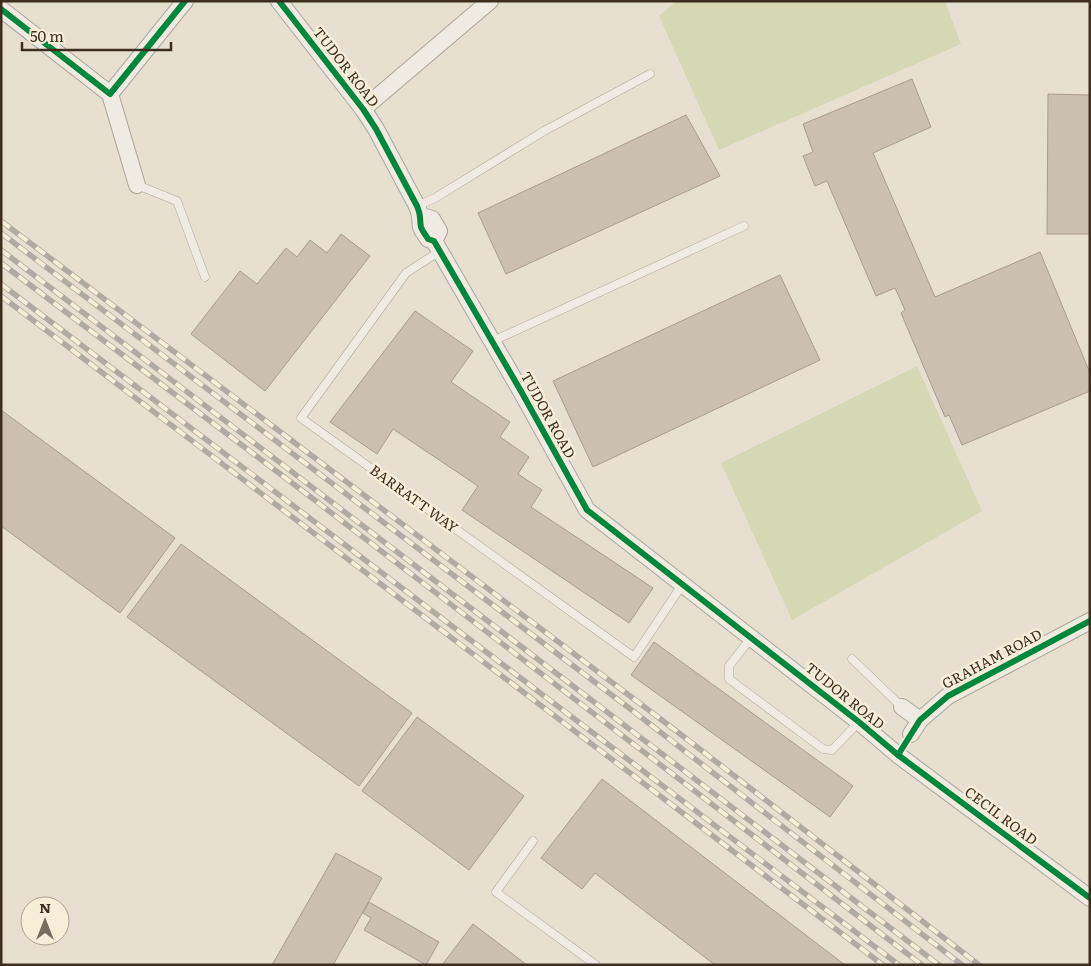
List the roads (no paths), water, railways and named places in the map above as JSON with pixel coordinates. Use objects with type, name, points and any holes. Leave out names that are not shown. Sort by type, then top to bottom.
[{"type":"street","points":[[110,94],[185,1]]},
{"type":"street","name":"TUDOR ROAD","points":[[279,1],[376,128],[420,211],[420,225],[423,232],[437,246],[587,510],[859,722],[898,755]]},
{"type":"street","points":[[363,109],[490,1]]},
{"type":"street","points":[[1,9],[110,94],[137,184]]},
{"type":"street","name":"GRAHAM ROAD","points":[[911,734],[920,720],[948,696],[1090,621]]},
{"type":"street","points":[[902,707],[920,720]]},
{"type":"street","name":"CECIL ROAD","points":[[898,755],[1090,898]]},
{"type":"lane","points":[[420,211],[435,198],[544,130],[650,74]]},
{"type":"lane","points":[[137,184],[177,201],[205,277]]},
{"type":"lane","points":[[492,341],[744,226]]},
{"type":"lane","name":"BARRATT WAY","points":[[437,246],[406,273],[301,418],[634,657],[682,585]]},
{"type":"lane","points":[[751,638],[729,666],[729,679],[823,750],[832,750],[859,722]]},
{"type":"lane","points":[[852,659],[902,707]]},
{"type":"lane","points":[[533,841],[496,892],[592,964]]},
{"type":"railway","points":[[1,221],[675,730],[979,965]]},
{"type":"railway","points":[[1,233],[629,708],[962,965]]},
{"type":"railway","points":[[1,250],[939,965]]},
{"type":"railway","points":[[1,263],[308,495],[922,965]]},
{"type":"railway","points":[[1,284],[899,965]]},
{"type":"railway","points":[[1,296],[883,965]]}]
